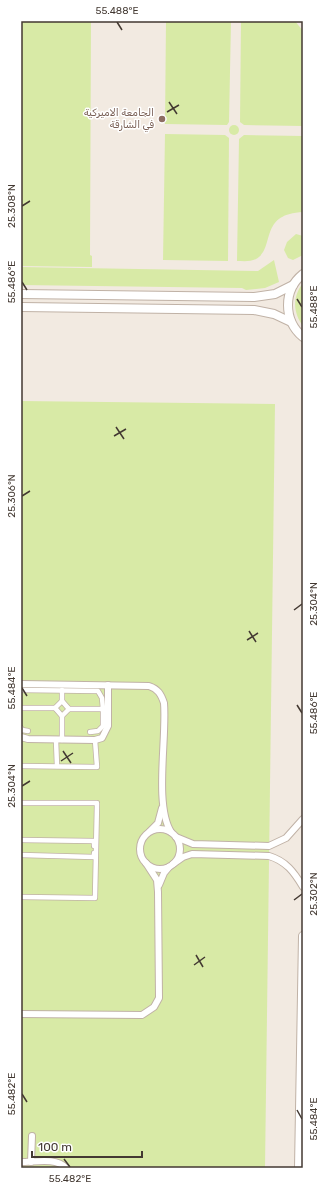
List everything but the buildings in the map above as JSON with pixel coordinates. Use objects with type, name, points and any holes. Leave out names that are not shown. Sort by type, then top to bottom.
[{"type":"street","points":[[21,294],[254,297],[275,294],[293,284],[303,274]]},
{"type":"street","points":[[293,284],[288,303],[292,322],[302,337]]},
{"type":"street","points":[[21,307],[249,310],[274,314],[292,322]]},
{"type":"street","points":[[21,684],[149,686],[156,688],[161,694],[165,712],[163,802],[166,823],[180,848],[177,859],[160,880],[158,892]]},
{"type":"street","points":[[21,737],[28,739],[59,740],[95,740],[102,738],[106,733],[108,726],[108,685]]},
{"type":"street","points":[[21,690],[98,691],[102,698],[103,726],[98,731],[90,732]]},
{"type":"street","points":[[62,690],[62,701],[69,709]]},
{"type":"street","points":[[21,708],[55,708],[62,701]]},
{"type":"street","points":[[55,708],[62,716]]},
{"type":"street","points":[[57,766],[62,716],[69,709],[103,709]]},
{"type":"street","points":[[21,728],[22,730],[28,731]]},
{"type":"street","points":[[21,766],[97,767],[95,740]]},
{"type":"street","points":[[21,1014],[142,1015],[154,1007],[159,998],[157,880],[140,851],[143,838],[158,823],[163,802]]},
{"type":"street","points":[[21,803],[97,803],[95,898],[21,897]]},
{"type":"street","points":[[148,833],[159,829],[193,844],[269,846],[286,838],[303,819]]},
{"type":"street","points":[[21,840],[94,841],[94,857],[21,855]]},
{"type":"street","points":[[146,863],[155,868],[172,865],[183,856],[192,854],[269,856],[278,859],[288,866],[303,887]]},
{"type":"street","points":[[299,1168],[302,1085],[303,936]]},
{"type":"street","points":[[31,1162],[32,1136]]},
{"type":"street","points":[[21,1162],[55,1162],[61,1163],[66,1168]]},
{"type":"green space","points":[[21,21],[91,21],[90,255],[92,256],[92,267],[21,266]]},
{"type":"green space","points":[[166,21],[231,21],[229,122],[227,125],[165,124]]},
{"type":"green space","points":[[241,21],[295,21],[303,31],[303,126],[244,125],[240,122]]},
{"type":"green space","points":[[232,125],[236,125],[238,126],[238,134],[232,135],[229,132],[229,128]]},
{"type":"green space","points":[[165,134],[225,135],[229,138],[228,261],[163,260]]},
{"type":"green space","points":[[244,135],[303,136],[303,212],[289,214],[279,219],[270,232],[262,254],[256,259],[249,261],[237,261],[239,139]]},
{"type":"green space","points":[[296,234],[303,236],[303,255],[293,260],[288,258],[284,250],[287,242]]},
{"type":"green space","points":[[274,260],[279,282],[265,288],[246,290],[242,288],[21,285],[21,267],[258,271]]},
{"type":"green space","points":[[303,283],[303,326],[297,316],[295,305],[299,288]]},
{"type":"green space","points":[[21,401],[275,404],[265,1168],[21,1168]]},
{"type":"place","name":"الجامعة الاميركية في الشارقة","points":[[162,119]]}]
